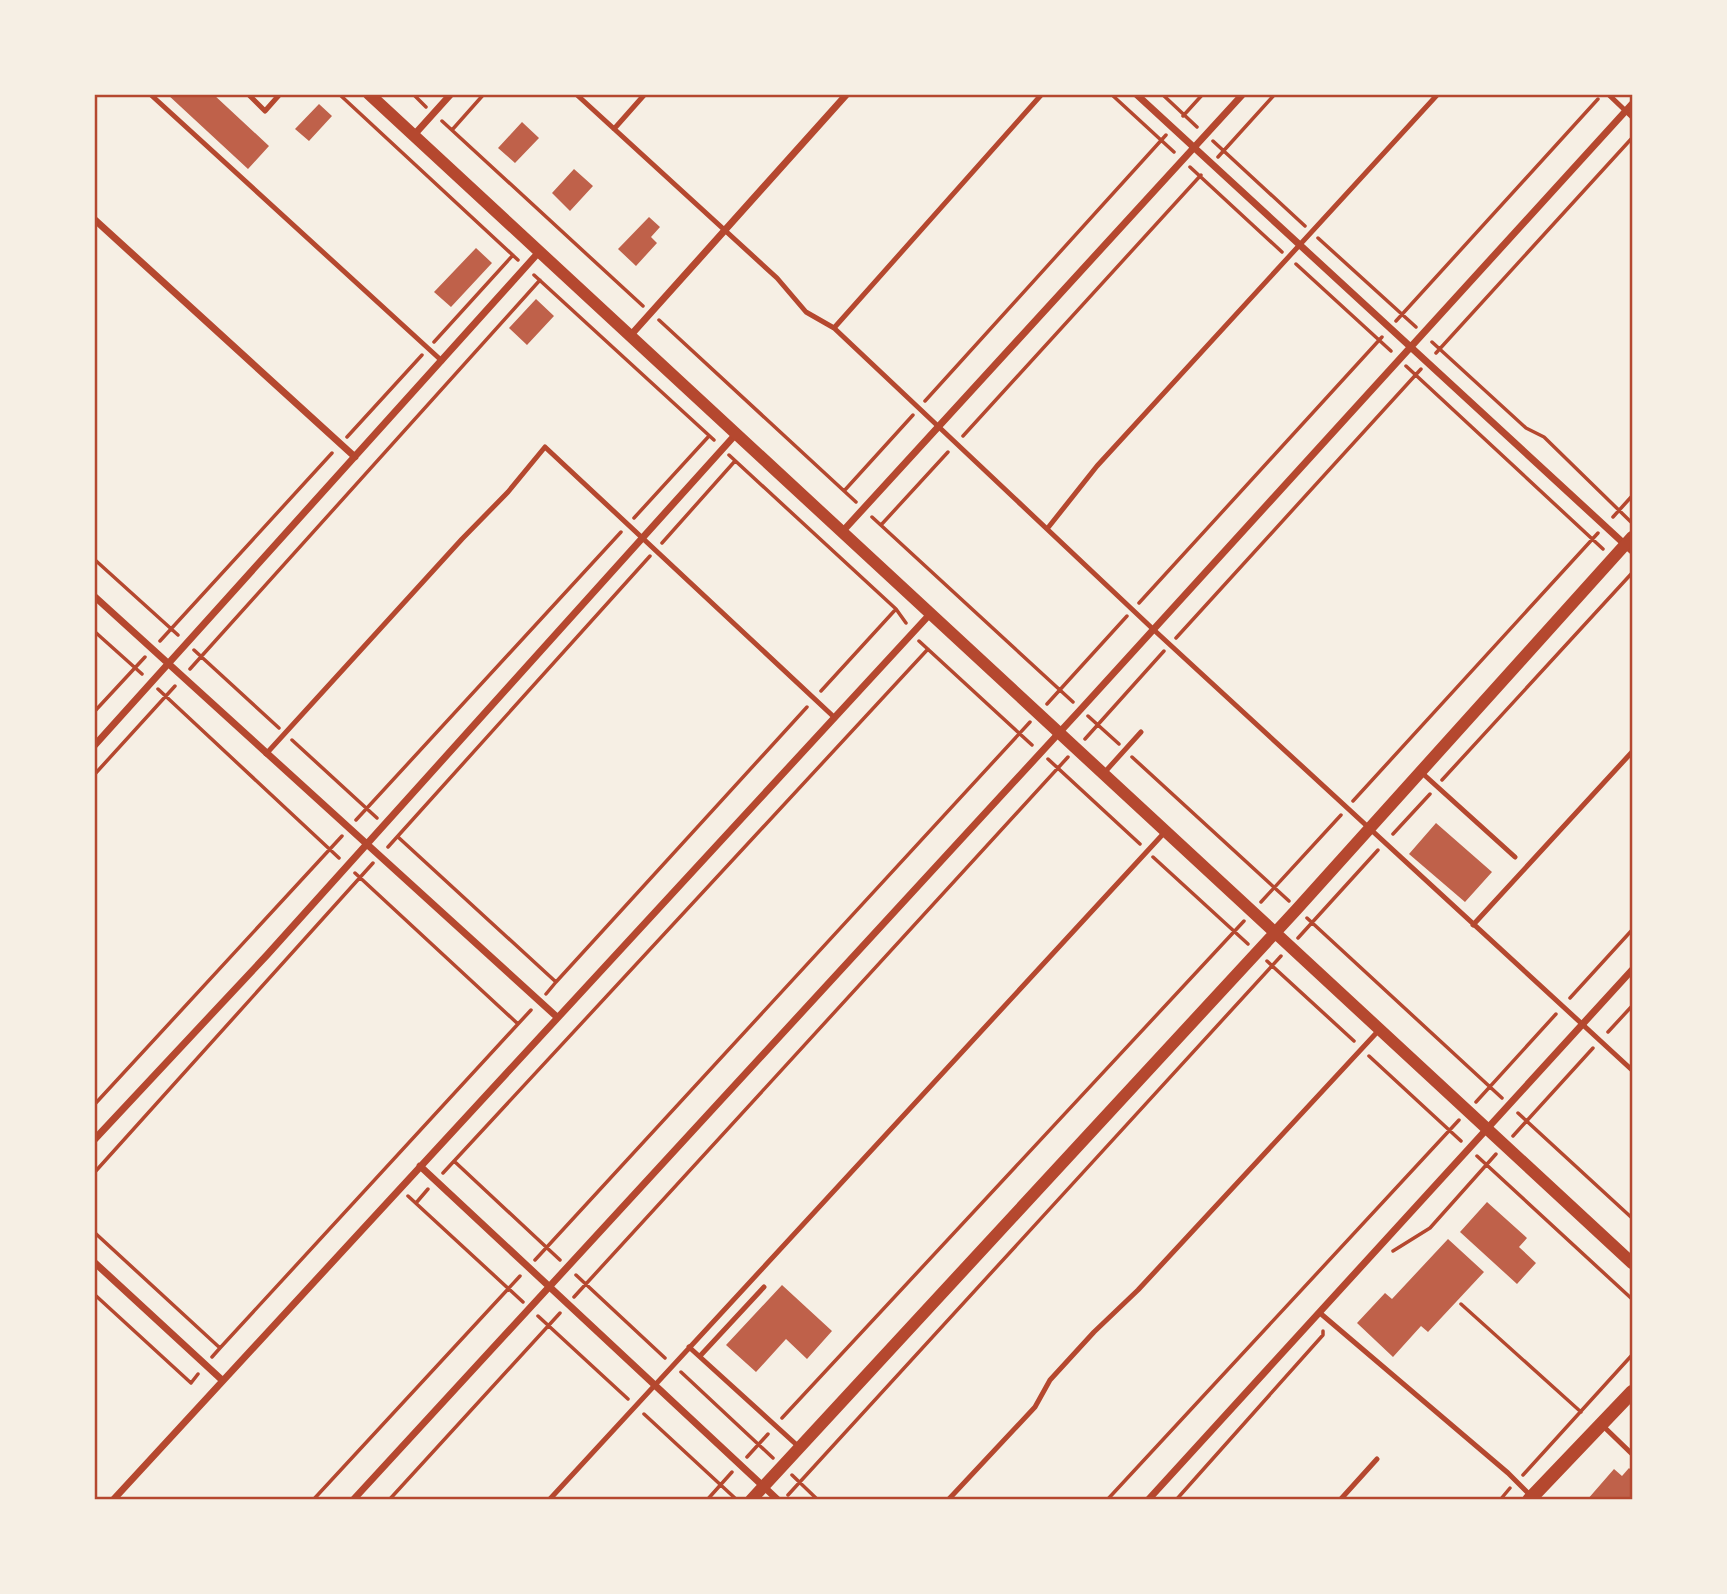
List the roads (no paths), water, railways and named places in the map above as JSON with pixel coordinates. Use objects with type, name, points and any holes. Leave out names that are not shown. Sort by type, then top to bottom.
[{"type":"main road","points":[[1531,1498],[1633,1392]]},
{"type":"street","points":[[369,94],[1633,1263]]},
{"type":"street","points":[[414,135],[451,94]]},
{"type":"street","points":[[629,336],[847,94]]},
{"type":"street","points":[[751,1500],[1297,909],[1613,558],[1630,544],[1605,525],[1410,349],[1136,94]]},
{"type":"street","points":[[842,532],[1243,94]]},
{"type":"street","points":[[353,1500],[1629,114],[1633,104]]},
{"type":"street","points":[[94,219],[355,457]]},
{"type":"street","points":[[94,746],[539,252]]},
{"type":"street","points":[[94,1140],[348,866],[736,434]]},
{"type":"street","points":[[94,596],[557,1017]]},
{"type":"street","points":[[113,1500],[931,613]]},
{"type":"street","points":[[1148,1500],[1323,1316],[1633,970]]},
{"type":"street","points":[[420,1166],[778,1500]]},
{"type":"street","points":[[94,1262],[222,1380]]},
{"type":"lane","points":[[150,94],[442,361]]},
{"type":"lane","points":[[248,94],[265,111],[280,94]]},
{"type":"lane","points":[[576,94],[777,278],[806,312],[834,328],[1170,645],[1633,1070]]},
{"type":"lane","points":[[614,129],[645,94]]},
{"type":"lane","points":[[834,328],[1042,94]]},
{"type":"lane","points":[[1047,529],[1097,466],[1438,94]]},
{"type":"lane","points":[[1608,94],[1629,114]]},
{"type":"lane","points":[[266,754],[508,492],[545,447],[835,718]]},
{"type":"lane","points":[[1104,773],[1141,732]]},
{"type":"lane","points":[[1474,925],[1633,752]]},
{"type":"lane","points":[[1422,772],[1515,857]]},
{"type":"lane","points":[[549,1500],[1166,831]]},
{"type":"lane","points":[[948,1500],[1035,1407],[1049,1380],[1094,1332],[1139,1290],[1380,1030]]},
{"type":"lane","points":[[700,1356],[764,1287]]},
{"type":"lane","points":[[1323,1316],[1516,1481],[1531,1498]]},
{"type":"lane","points":[[689,1347],[799,1447]]},
{"type":"lane","points":[[1601,1424],[1633,1454]]},
{"type":"lane","points":[[1340,1500],[1377,1459]]}]
